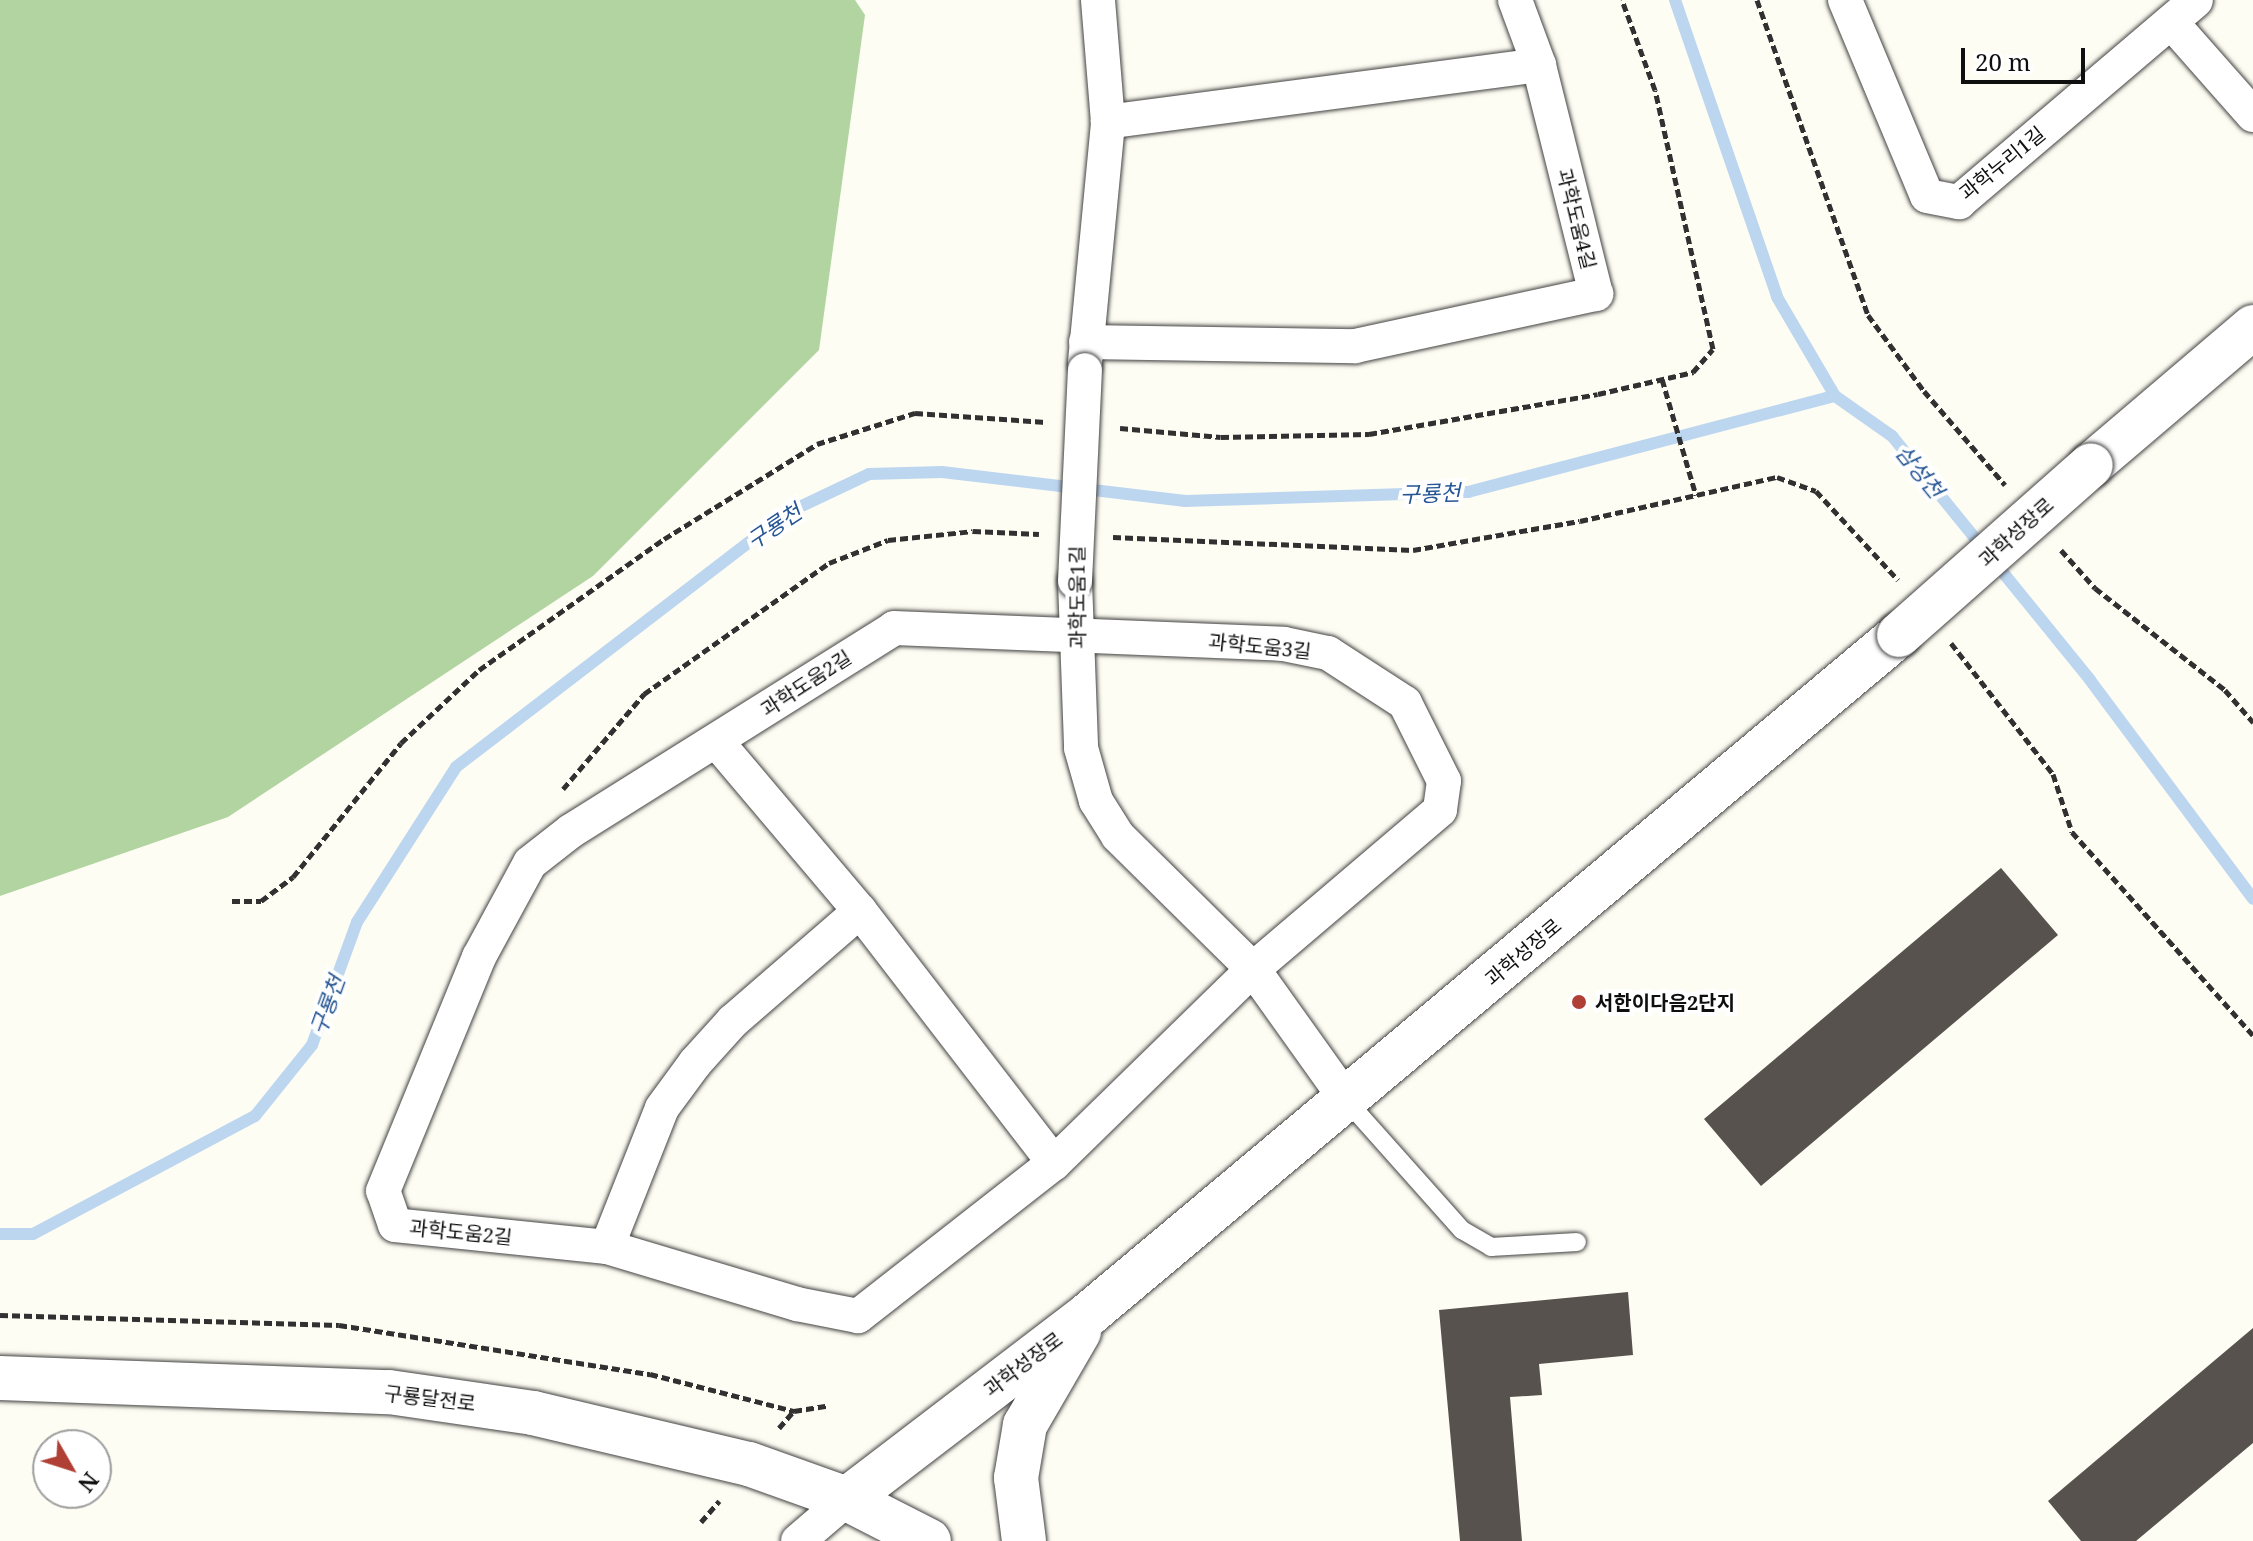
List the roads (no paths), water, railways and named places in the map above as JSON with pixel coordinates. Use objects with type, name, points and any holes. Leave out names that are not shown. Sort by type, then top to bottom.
[{"type":"street","name":"과학도움1길","points":[[1098,0],[1108,122],[1086,356],[1075,581],[1081,748],[1096,801],[1118,836],[1253,969],[1347,1101]]},
{"type":"street","points":[[1108,122],[1539,65],[1515,0]]},
{"type":"street","name":"과학누리1길","points":[[1845,0],[1927,196],[1959,202],[2183,11]]},
{"type":"street","points":[[2183,11],[2253,115]]},
{"type":"street","name":"과학도움4길","points":[[1086,356],[1355,346],[1596,294],[1539,65]]},
{"type":"street","name":"과학성장로","points":[[847,1499],[1090,1313],[1347,1101],[1899,635],[2253,327]]},
{"type":"street","name":"과학도움2길","points":[[1076,633],[894,628],[571,831],[530,863],[479,957],[383,1191],[395,1225],[607,1247],[797,1304],[858,1316],[1054,1163],[1253,969]]},
{"type":"street","name":"과학도움3길","points":[[1076,633],[1284,644],[1328,653],[1405,703],[1444,781],[1440,810],[1253,969]]},
{"type":"street","points":[[717,742],[860,911],[1054,1163]]},
{"type":"street","points":[[607,1247],[662,1108],[695,1063],[733,1021],[860,911]]},
{"type":"street","points":[[1024,1541],[1016,1478],[1025,1425],[1090,1313]]},
{"type":"street","name":"구룡달전로","points":[[0,1378],[403,1394],[533,1413],[749,1464],[847,1499]]},
{"type":"street","points":[[798,1541],[847,1499],[929,1541]]},
{"type":"lane","points":[[1347,1101],[1462,1230],[1491,1247],[1577,1242]]},
{"type":"waterway","name":"삼성천","points":[[1675,0],[1777,297],[1835,396],[1892,436],[2090,680],[2253,899]]},
{"type":"waterway","name":"구룡천","points":[[0,1234],[33,1234],[255,1116],[312,1045],[357,922],[456,767],[787,513],[869,474],[942,472],[1185,501],[1468,492],[1835,396]]},
{"type":"place","name":"서한이다음2단지","points":[[1579,1002]]}]
